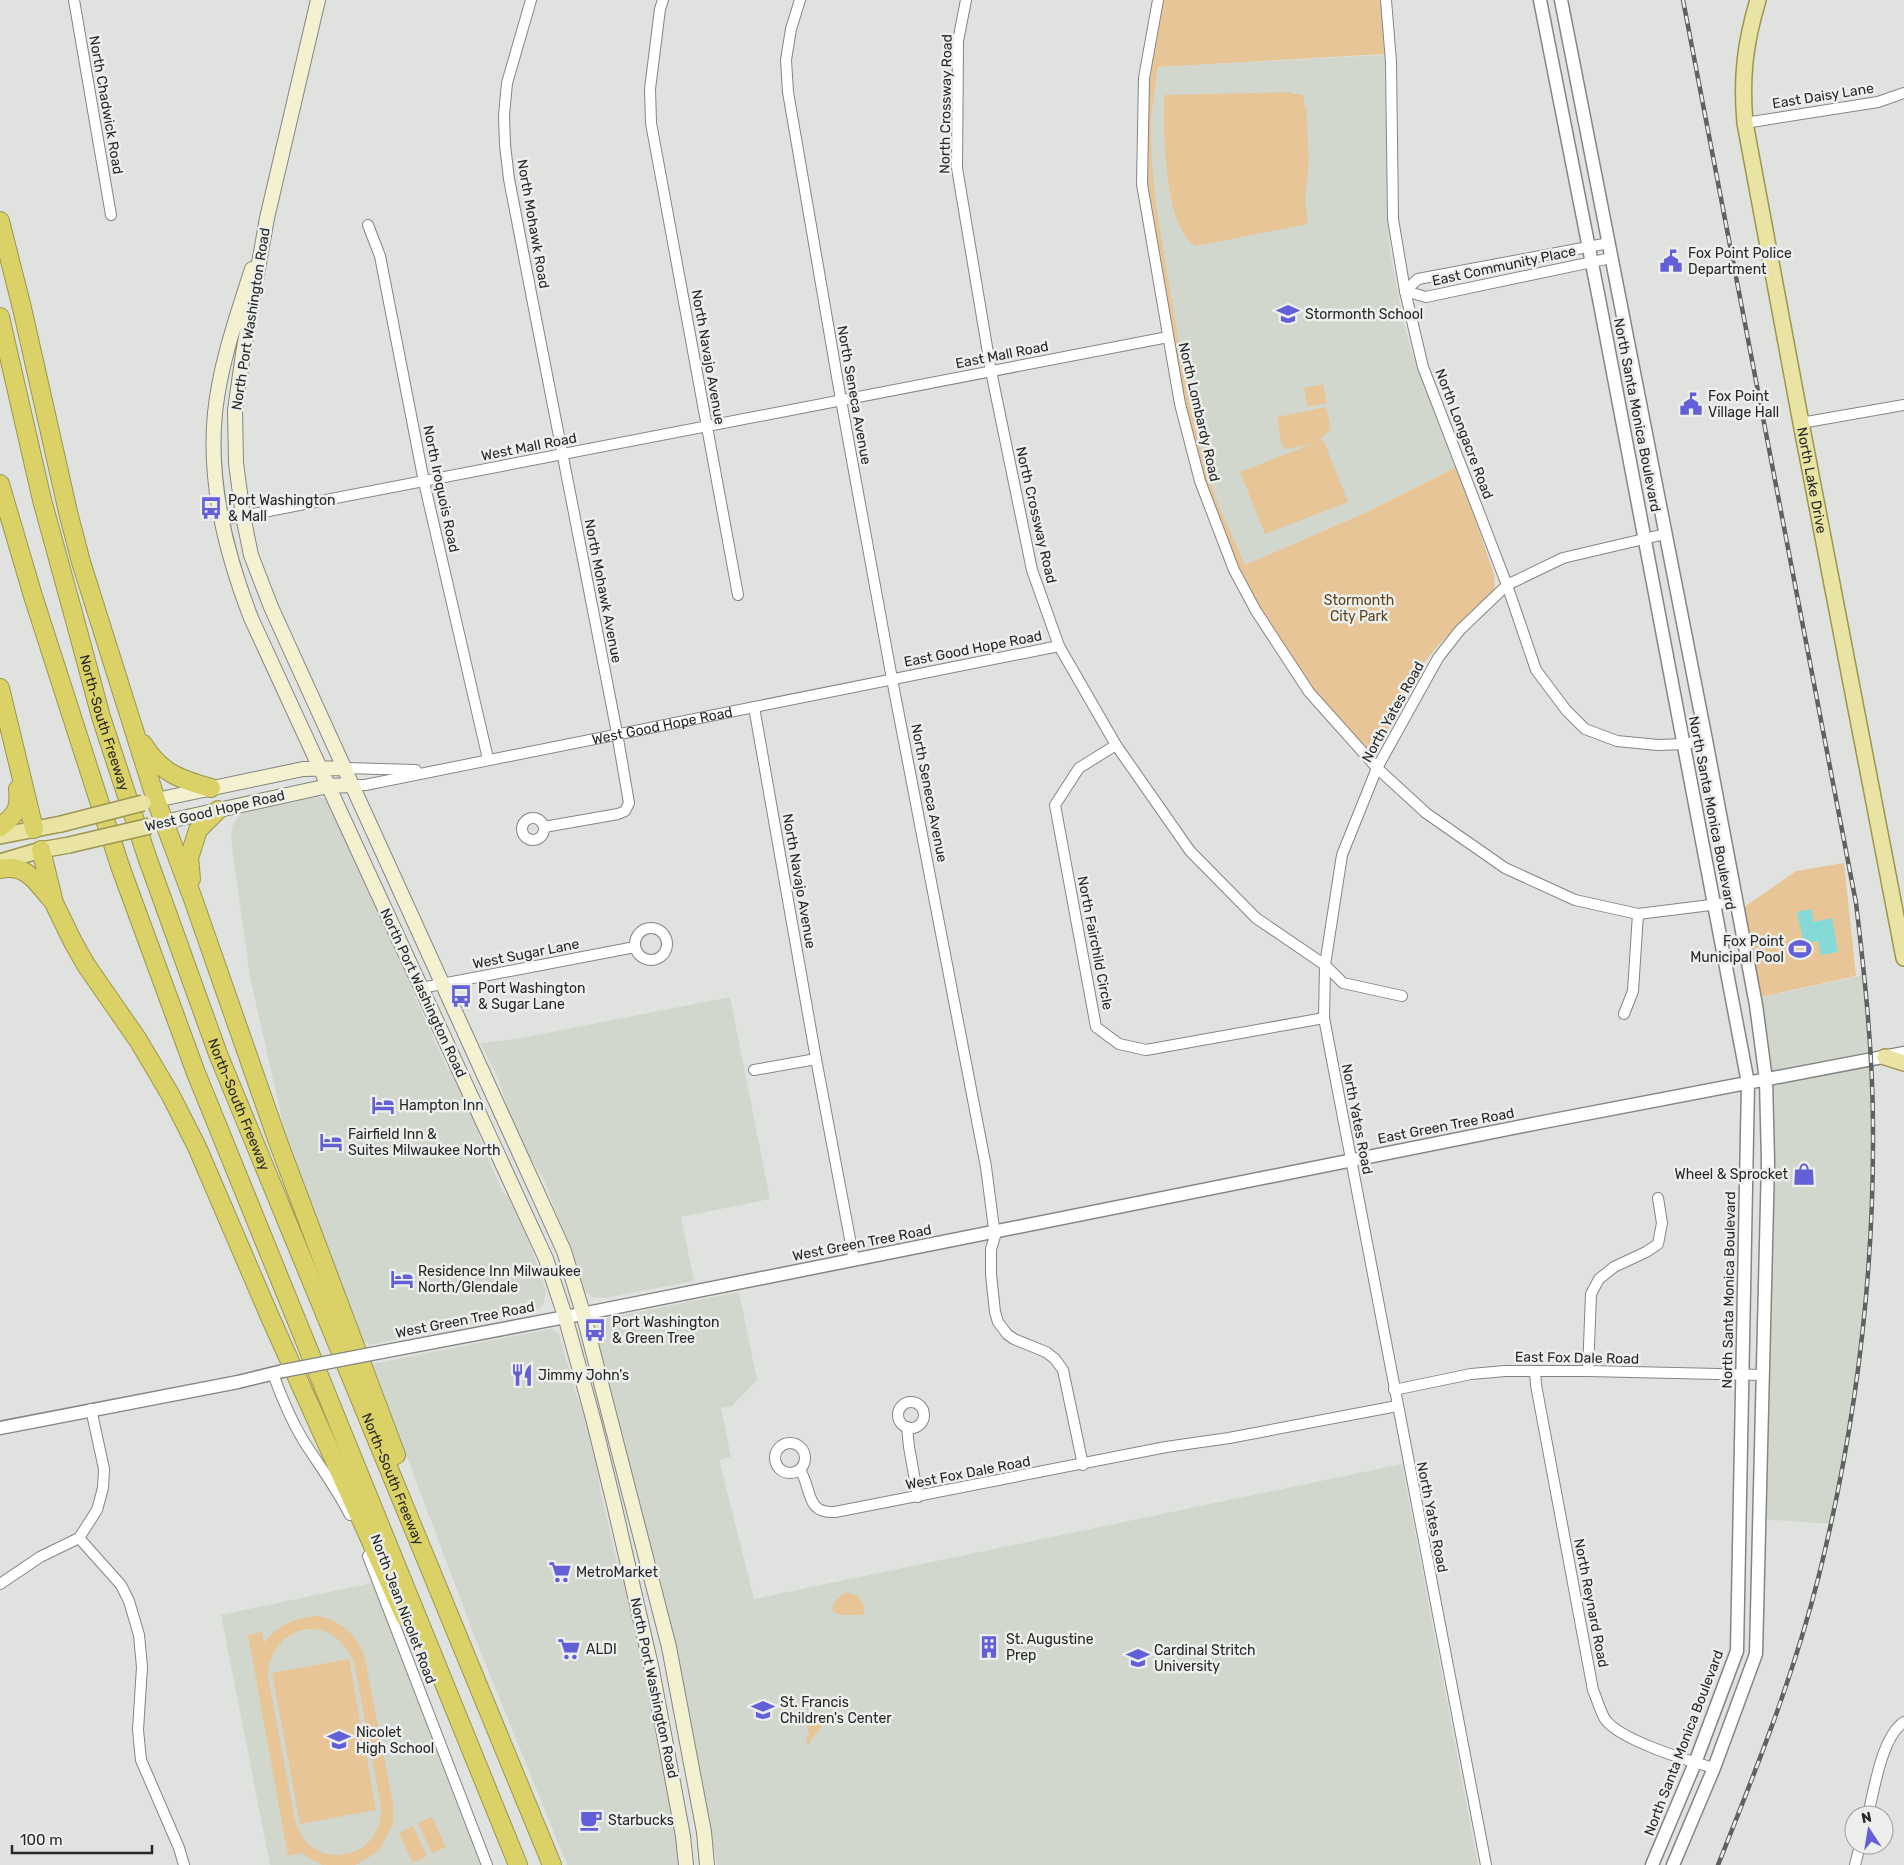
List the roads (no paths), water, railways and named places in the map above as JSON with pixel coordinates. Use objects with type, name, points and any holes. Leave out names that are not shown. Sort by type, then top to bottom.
[{"type":"highway","points":[[0,221],[22,308],[68,512],[81,562],[133,728],[149,802],[157,824],[194,899],[277,1139],[431,1549],[442,1598]]},
{"type":"highway","name":"North-South Freeway","points":[[0,317],[40,491],[101,717],[147,857],[218,1054],[552,1865]]},
{"type":"highway","name":"North-South Freeway","points":[[0,484],[33,596],[108,830],[192,1064],[518,1865]]},
{"type":"highway","points":[[0,688],[34,829]]},
{"type":"highway","points":[[133,728],[160,766],[172,775],[211,788]]},
{"type":"highway","points":[[0,828],[17,812],[20,801],[17,763]]},
{"type":"highway","points":[[194,899],[189,858],[198,830],[218,810]]},
{"type":"highway","points":[[41,850],[54,903],[86,965],[138,1040],[191,1133],[270,1317],[408,1624],[431,1651]]},
{"type":"highway","points":[[0,869],[14,868],[28,873],[54,903]]},
{"type":"main road","name":"North Port Washington Road","points":[[318,0],[267,218],[243,354],[235,410],[236,463],[243,516],[252,555],[271,607],[564,1251],[583,1313],[669,1647],[704,1832],[707,1865]]},
{"type":"main road","name":"North Lake Drive","points":[[1758,0],[1749,28],[1744,66],[1742,90],[1745,123],[1904,958]]},
{"type":"main road","name":"North Port Washington Road","points":[[267,218],[226,357],[215,412],[213,457],[226,546],[239,587],[271,662],[546,1259],[565,1316],[594,1422],[648,1651],[681,1828],[686,1865]]},
{"type":"main road","points":[[271,662],[292,653]]},
{"type":"main road","points":[[291,705],[312,696]]},
{"type":"main road","name":"West Good Hope Road","points":[[0,836],[61,824],[149,802],[289,771],[320,767],[345,768]]},
{"type":"main road","name":"West Good Hope Road","points":[[0,862],[41,850],[218,810],[328,786],[352,785]]},
{"type":"main road","points":[[34,829],[41,850]]},
{"type":"main road","points":[[453,1058],[474,1051]]},
{"type":"main road","points":[[1885,1057],[1904,1064]]},
{"type":"main road","points":[[546,1259],[564,1251]]},
{"type":"street","name":"North Chadwick Road","points":[[74,0],[111,215]]},
{"type":"street","name":"North Mohawk Road","points":[[531,0],[507,83],[504,115],[505,145],[531,293],[563,454]]},
{"type":"street","name":"North Navajo Avenue","points":[[663,0],[660,9],[650,89],[651,124],[738,595]]},
{"type":"street","name":"North Seneca Avenue","points":[[800,0],[791,29],[786,60],[788,92],[841,400],[892,679],[986,1167],[994,1232],[990,1256],[996,1312],[998,1322],[1007,1334],[1014,1339],[1046,1352],[1055,1359],[1063,1370],[1083,1464]]},
{"type":"street","name":"North Crossway Road","points":[[966,0],[958,40],[957,168],[991,371],[1032,570],[1059,646],[1116,745],[1190,851],[1256,918],[1325,965],[1343,983],[1402,996]]},
{"type":"street","name":"North Lombardy Road","points":[[1158,0],[1144,78],[1142,184],[1180,404],[1200,481],[1234,570],[1256,611],[1309,692],[1377,768],[1426,813],[1505,868],[1575,900],[1638,914],[1735,902]]},
{"type":"street","name":"North Longacre Road","points":[[1386,0],[1391,62],[1393,219],[1405,291],[1423,367],[1506,585],[1536,670],[1566,710],[1585,729],[1617,741],[1658,745],[1684,744],[1706,740]]},
{"type":"street","name":"North Santa Monica Boulevard","points":[[1540,0],[1592,261],[1748,1083],[1737,1651],[1695,1763],[1652,1865]]},
{"type":"street","name":"North Santa Monica Boulevard","points":[[1561,0],[1706,740],[1735,902],[1756,1005],[1766,1080],[1768,1162],[1756,1654],[1714,1768],[1673,1865]]},
{"type":"street","points":[[1560,97],[1579,93]]},
{"type":"street","name":"East Daisy Lane","points":[[1745,123],[1878,102],[1904,93]]},
{"type":"street","points":[[1575,177],[1595,172]]},
{"type":"street","name":"North Iroquois Road","points":[[368,225],[380,256],[424,482],[488,759]]},
{"type":"street","name":"East Community Place","points":[[1405,291],[1418,279],[1609,243]]},
{"type":"street","name":"East Community Place","points":[[1405,291],[1426,297],[1611,258]]},
{"type":"street","points":[[1600,304],[1620,300]]},
{"type":"street","name":"East Mall Road","points":[[841,400],[1168,337]]},
{"type":"street","points":[[1607,341],[1627,339]]},
{"type":"street","name":"West Mall Road","points":[[222,520],[841,400]]},
{"type":"street","points":[[1801,423],[1904,406]]},
{"type":"street","name":"North Mohawk Avenue","points":[[544,827],[618,814],[628,807],[628,796],[617,733],[563,454]]},
{"type":"street","name":"North Yates Road","points":[[1486,1865],[1324,1018],[1325,965],[1342,855],[1377,768],[1438,658],[1460,630],[1506,585],[1563,558],[1665,534]]},
{"type":"street","points":[[1661,622],[1682,618]]},
{"type":"street","name":"East Good Hope Road","points":[[892,679],[1059,646]]},
{"type":"street","name":"West Good Hope Road","points":[[352,785],[365,785],[892,679]]},
{"type":"street","name":"North Navajo Avenue","points":[[754,707],[816,1059],[854,1260]]},
{"type":"street","name":"North Fairchild Circle","points":[[1116,745],[1080,768],[1055,805],[1096,1028],[1119,1044],[1146,1050],[1324,1018]]},
{"type":"street","name":"West Good Hope Road","points":[[345,768],[432,771]]},
{"type":"street","points":[[1624,1014],[1633,991],[1638,914]]},
{"type":"street","name":"West Sugar Lane","points":[[421,988],[635,947]]},
{"type":"street","points":[[1734,1010],[1756,1005]]},
{"type":"street","name":"East Green Tree Road","points":[[994,1232],[1351,1160],[1904,1054]]},
{"type":"street","points":[[754,1070],[816,1059]]},
{"type":"street","points":[[1588,1371],[1591,1294],[1598,1279],[1614,1267],[1646,1252],[1658,1244],[1662,1223],[1658,1198]]},
{"type":"street","name":"West Green Tree Road","points":[[0,1428],[994,1232]]},
{"type":"street","name":"East Fox Dale Road","points":[[1394,1390],[1471,1374],[1505,1371],[1762,1375]]},
{"type":"street","name":"North Jean Nicolet Road","points":[[278,1372],[278,1389],[298,1430],[344,1503],[365,1547],[488,1865]]},
{"type":"street","name":"North Reynard Road","points":[[1535,1372],[1594,1690],[1606,1720],[1626,1736],[1695,1763],[1714,1768]]},
{"type":"street","name":"West Fox Dale Road","points":[[800,1470],[806,1482],[810,1499],[818,1509],[824,1512],[835,1512],[1166,1447],[1229,1438],[1397,1406]]},
{"type":"street","points":[[0,1584],[40,1557],[79,1538],[97,1510],[103,1488],[104,1469],[91,1410]]},
{"type":"street","points":[[907,1427],[918,1497]]},
{"type":"street","points":[[79,1538],[120,1585],[129,1601],[139,1635],[141,1651],[142,1667],[138,1730],[141,1760],[179,1848],[184,1865]]},
{"type":"street","points":[[1871,1805],[1886,1748],[1904,1722]]},
{"type":"water","points":[[1811,909],[1814,922],[1832,918],[1838,952],[1821,955],[1818,941],[1804,944],[1797,912]]},
{"type":"railway","points":[[1683,0],[1856,903],[1868,1016],[1873,1101],[1872,1186],[1866,1298],[1852,1410],[1832,1520],[1809,1612],[1786,1686],[1718,1865]]},
{"type":"place","name":"Fox Point Police Department","points":[[1671,261]]},
{"type":"place","name":"Stormonth School","points":[[1288,314]]},
{"type":"place","name":"Fox Point Village Hall","points":[[1691,404]]},
{"type":"place","name":"Port Washington & Mall","points":[[211,508]]},
{"type":"place","name":"Fox Point Municipal Pool","points":[[1800,949]]},
{"type":"place","name":"Port Washington & Sugar Lane","points":[[461,996]]},
{"type":"place","name":"Hampton Inn","points":[[383,1105]]},
{"type":"place","name":"Fairfield Inn & Suites Milwaukee North","points":[[331,1142]]},
{"type":"place","name":"Wheel & Sprocket","points":[[1804,1174]]},
{"type":"place","name":"Residence Inn Milwaukee North/Glendale","points":[[402,1279]]},
{"type":"place","name":"Port Washington & Green Tree","points":[[595,1330]]},
{"type":"place","name":"Jimmy John's","points":[[522,1375]]},
{"type":"place","name":"MetroMarket","points":[[560,1572]]},
{"type":"place","name":"St. Augustine Prep","points":[[989,1647]]},
{"type":"place","name":"ALDI","points":[[569,1649]]},
{"type":"place","name":"Cardinal Stritch University","points":[[1138,1658]]},
{"type":"place","name":"St. Francis Children's Center","points":[[763,1710]]},
{"type":"place","name":"Nicolet High School","points":[[339,1740]]},
{"type":"place","name":"Starbucks","points":[[591,1820]]},
{"type":"park label","name":"Stormonth City Park","points":[[1359,608]]}]
